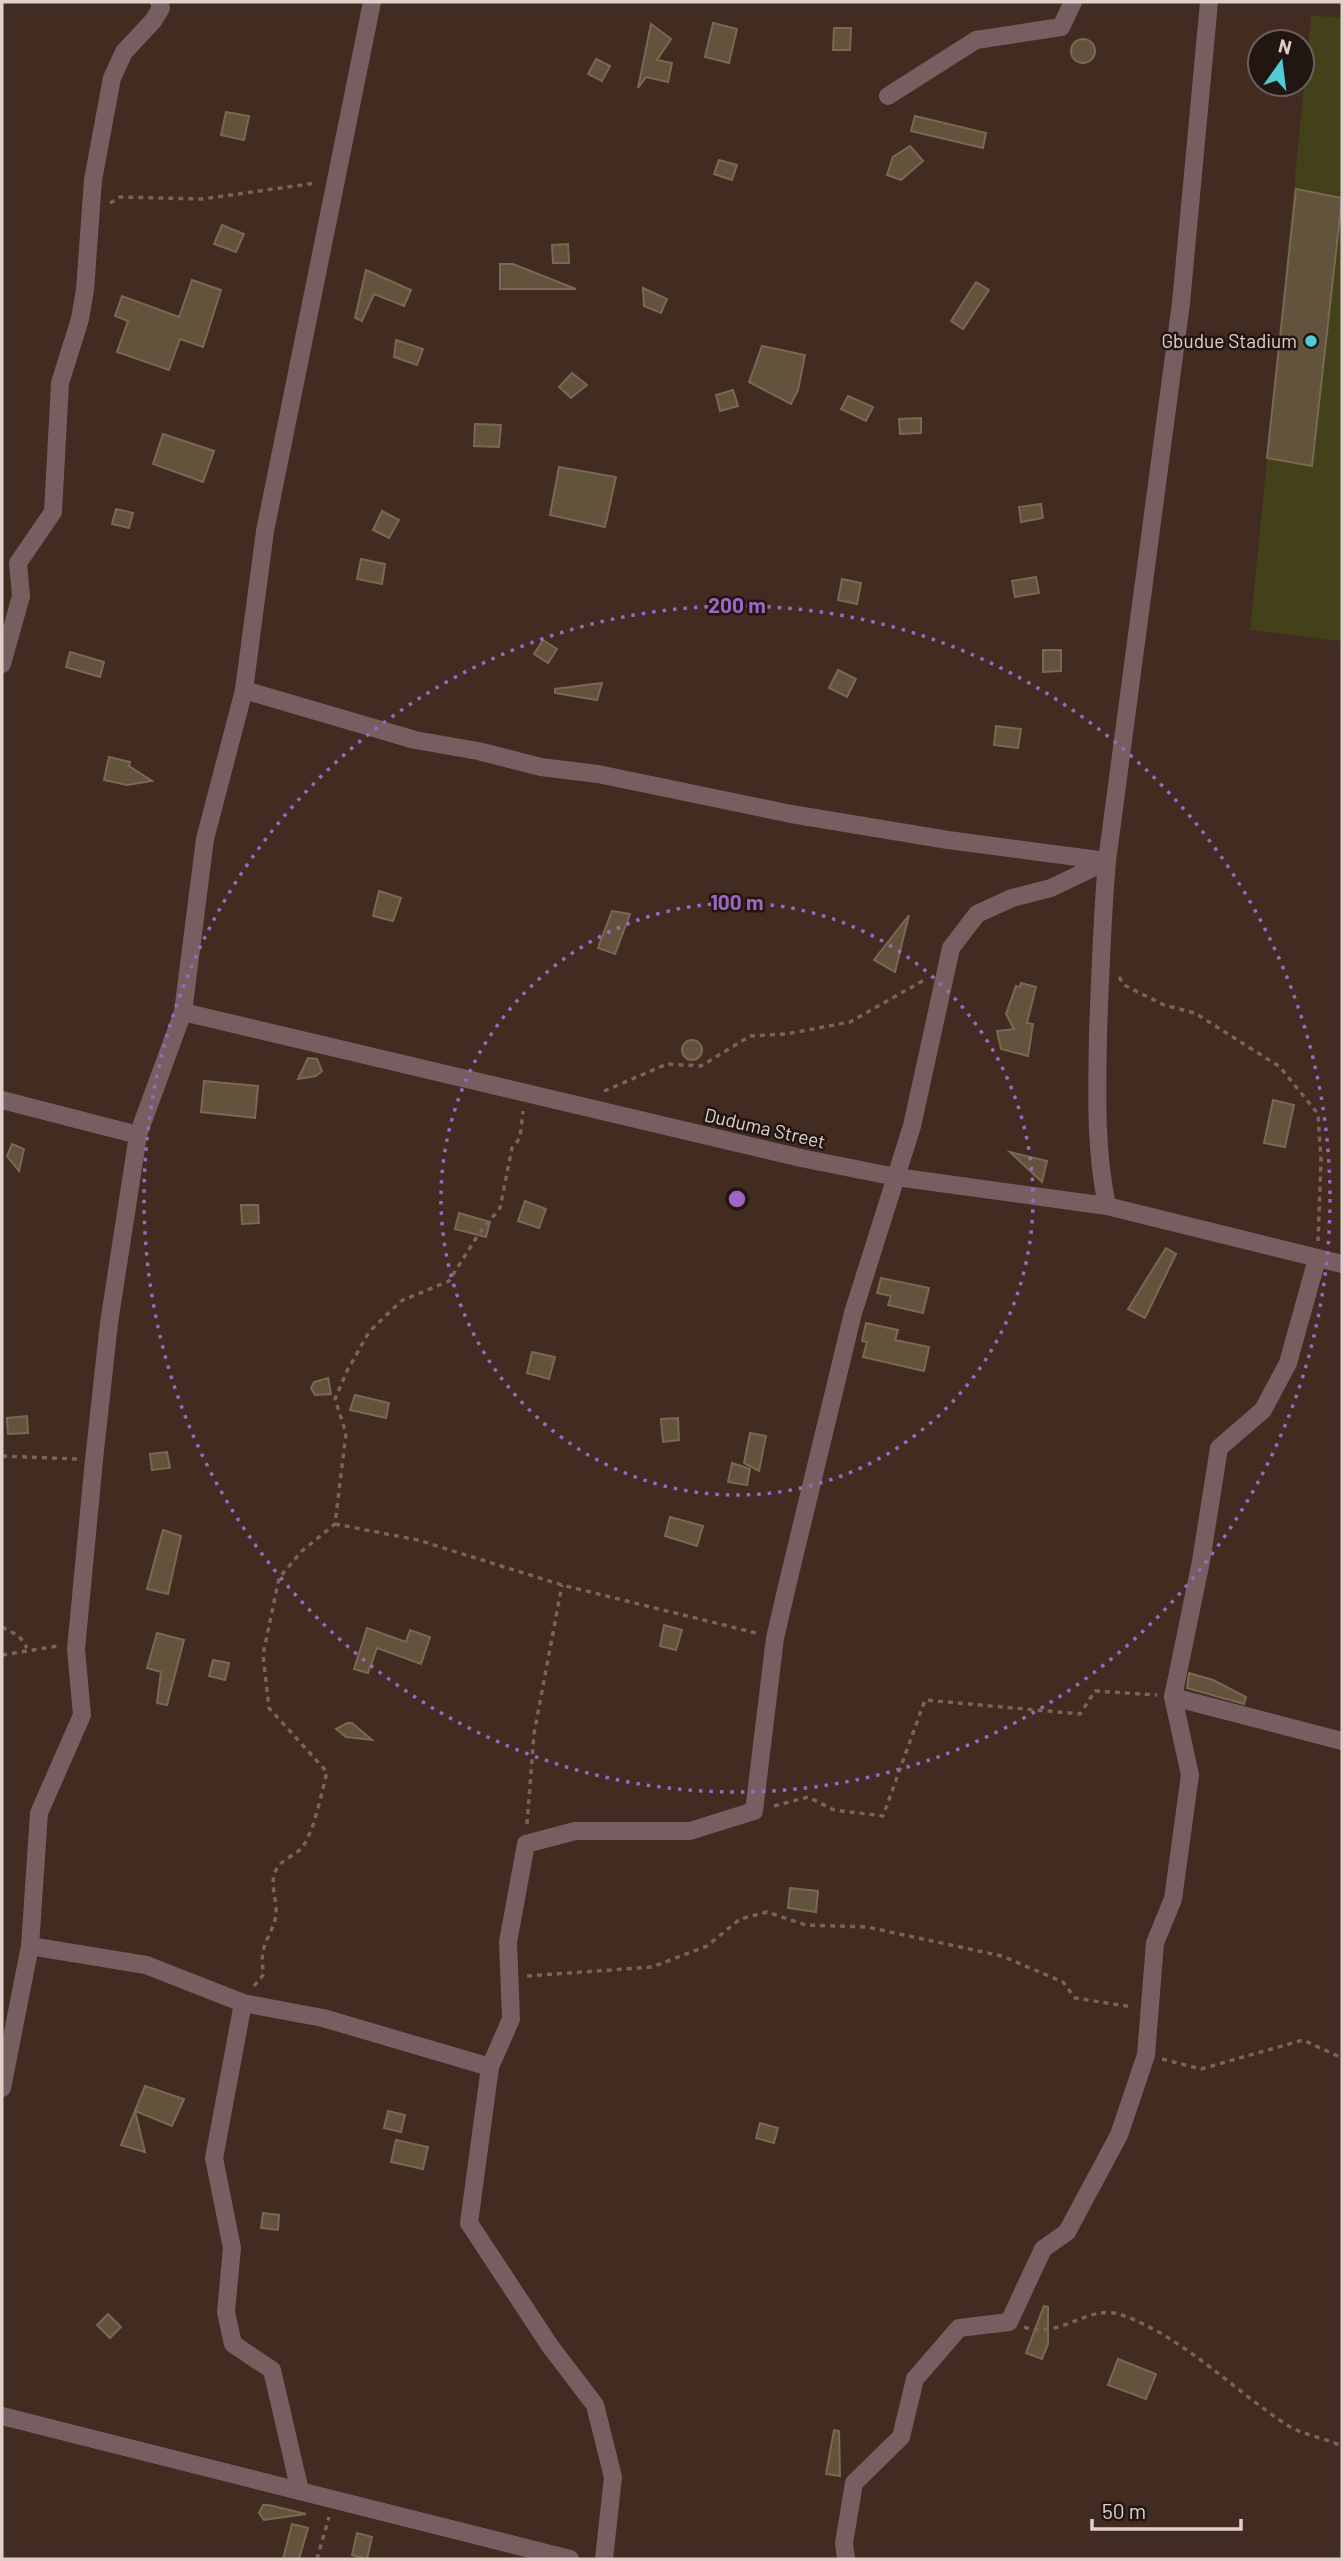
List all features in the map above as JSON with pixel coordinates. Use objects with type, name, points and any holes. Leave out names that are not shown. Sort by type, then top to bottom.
[{"type":"street","points":[[2,664],[21,596],[18,564],[53,512],[60,383],[81,309],[93,180],[116,64],[138,35],[153,22],[161,8],[159,2]]},
{"type":"street","points":[[2,2088],[30,1946],[39,1813],[82,1714],[76,1649],[94,1460],[109,1322],[138,1135],[183,1012],[205,839],[244,690],[265,531],[372,2]]},
{"type":"street","points":[[888,96],[976,40],[1061,27],[1073,2]]},
{"type":"street","points":[[1107,1206],[1099,1166],[1096,1115],[1100,950],[1107,861],[1181,303],[1209,2]]},
{"type":"street","points":[[244,690],[415,740],[541,767],[948,841],[1107,861]]},
{"type":"street","points":[[604,2559],[613,2477],[595,2404],[550,2346],[469,2223],[490,2067],[511,2019],[508,1942],[526,1844],[575,1831],[690,1831],[754,1811],[775,1638],[853,1313],[912,1126],[951,948],[977,914],[1012,898],[1051,888],[1107,861]]},
{"type":"street","name":"Duduma Street","points":[[183,1012],[525,1095],[801,1158],[896,1177],[1107,1206],[1342,1264]]},
{"type":"street","points":[[2,1100],[138,1135]]},
{"type":"street","points":[[846,2559],[844,2543],[854,2483],[901,2437],[915,2379],[959,2328],[1009,2322],[1043,2249],[1067,2232],[1119,2135],[1146,2055],[1155,1943],[1173,1899],[1190,1775],[1173,1697],[1201,1561],[1219,1448],[1263,1410],[1288,1363],[1317,1259]]},
{"type":"street","points":[[1173,1697],[1342,1741]]},
{"type":"street","points":[[30,1946],[146,1965],[243,2003],[323,2018],[490,2067]]},
{"type":"street","points":[[243,2003],[214,2158],[232,2248],[226,2312],[233,2344],[272,2370],[300,2491]]},
{"type":"street","points":[[2,2416],[331,2501],[570,2559]]},
{"type":"path","points":[[89,215],[120,197],[202,199],[335,181]]},
{"type":"path","points":[[1100,950],[1124,985],[1164,1004],[1195,1013],[1280,1067],[1318,1114],[1321,1160],[1317,1259]]},
{"type":"path","points":[[581,1107],[599,1093],[667,1064],[701,1066],[750,1036],[786,1034],[850,1022],[946,968]]},
{"type":"path","points":[[243,2003],[264,1973],[260,1959],[276,1908],[272,1893],[275,1871],[283,1861],[303,1846],[327,1773],[269,1708],[263,1655],[279,1577],[302,1552],[335,1524],[346,1433],[335,1399],[346,1371],[369,1332],[401,1301],[449,1281],[500,1208],[512,1148],[520,1138],[525,1095]]},
{"type":"path","points":[[2,1456],[94,1460]]},
{"type":"path","points":[[335,1524],[418,1540],[562,1585],[775,1638]]},
{"type":"path","points":[[526,1844],[534,1734],[562,1585]]},
{"type":"path","points":[[2,1628],[19,1636],[27,1648]]},
{"type":"path","points":[[2,1655],[51,1644],[76,1649]]},
{"type":"path","points":[[754,1811],[808,1797],[834,1810],[883,1816],[925,1700],[1080,1714],[1094,1691],[1173,1697]]},
{"type":"path","points":[[511,1978],[652,1967],[707,1946],[740,1919],[767,1912],[806,1925],[867,1927],[1002,1956],[1063,1982],[1074,1998],[1149,2009]]},
{"type":"path","points":[[1146,2055],[1202,2069],[1303,2040],[1342,2057]]},
{"type":"path","points":[[1009,2322],[1030,2329],[1054,2331],[1085,2316],[1119,2314],[1165,2334],[1290,2427],[1342,2446]]},
{"type":"path","points":[[317,2559],[331,2501]]},
{"type":"shaded area","name":"Gbudue Stadium","points":[[1311,16],[1342,17],[1342,641],[1250,630],[1303,98],[1316,98],[1316,28],[1310,28]]},
{"type":"building","points":[[713,23],[737,29],[729,63],[705,57]]},
{"type":"building","points":[[651,24],[671,39],[657,60],[672,63],[668,82],[646,77],[638,88]]},
{"type":"building","points":[[834,28],[851,28],[850,50],[833,50]]},
{"type":"building","points":[[1083,39],[1094,46],[1095,51],[1088,62],[1083,63],[1072,56],[1071,51],[1078,40]]},
{"type":"building","points":[[596,59],[610,66],[602,81],[588,74]]},
{"type":"building","points":[[226,112],[249,116],[244,140],[221,135]]},
{"type":"building","points":[[915,116],[986,133],[983,148],[911,131]]},
{"type":"building","points":[[910,146],[923,161],[901,180],[887,175],[893,157]]},
{"type":"building","points":[[719,160],[737,165],[732,180],[714,174]]},
{"type":"building","points":[[1296,189],[1342,198],[1312,466],[1267,458]]},
{"type":"building","points":[[222,225],[244,234],[236,252],[214,244]]},
{"type":"building","points":[[568,244],[569,263],[553,263],[552,245]]},
{"type":"building","points":[[500,264],[513,264],[576,289],[500,289]]},
{"type":"building","points":[[366,270],[411,290],[404,306],[374,294],[362,321],[355,318]]},
{"type":"building","points":[[192,280],[221,290],[203,347],[180,339],[169,370],[117,352],[128,321],[115,316],[122,296],[179,317]]},
{"type":"building","points":[[976,282],[989,290],[963,329],[951,321]]},
{"type":"building","points":[[643,288],[667,299],[661,313],[644,306]]},
{"type":"building","points":[[396,340],[423,349],[417,365],[394,357]]},
{"type":"building","points":[[762,346],[805,355],[798,390],[791,404],[749,382]]},
{"type":"building","points":[[572,373],[587,385],[571,398],[559,387]]},
{"type":"building","points":[[733,390],[738,406],[720,411],[716,395]]},
{"type":"building","points":[[848,396],[873,407],[866,421],[841,409]]},
{"type":"building","points":[[921,418],[921,433],[900,434],[899,419]]},
{"type":"building","points":[[475,424],[501,425],[499,447],[474,446]]},
{"type":"building","points":[[163,434],[214,451],[203,482],[153,464]]},
{"type":"building","points":[[559,467],[616,477],[605,527],[550,515]]},
{"type":"building","points":[[1041,504],[1043,518],[1021,522],[1019,507]]},
{"type":"building","points":[[116,509],[133,513],[129,528],[112,524]]},
{"type":"building","points":[[382,511],[399,520],[389,538],[373,530]]},
{"type":"building","points":[[361,559],[385,564],[382,584],[357,579]]},
{"type":"building","points":[[1036,577],[1039,593],[1015,597],[1012,581]]},
{"type":"building","points":[[842,579],[861,583],[857,604],[838,600]]},
{"type":"building","points":[[543,640],[557,649],[548,663],[534,654]]},
{"type":"building","points":[[1043,650],[1061,650],[1061,671],[1043,672]]},
{"type":"building","points":[[70,652],[104,662],[100,677],[66,667]]},
{"type":"building","points":[[838,670],[856,679],[847,697],[829,688]]},
{"type":"building","points":[[602,683],[597,700],[555,693],[555,689]]},
{"type":"building","points":[[996,726],[1021,729],[1018,748],[994,745]]},
{"type":"building","points":[[109,757],[130,762],[129,766],[152,781],[127,785],[104,780]]},
{"type":"building","points":[[379,891],[401,898],[393,921],[373,916]]},
{"type":"building","points":[[612,911],[630,914],[615,954],[598,948]]},
{"type":"building","points":[[909,915],[895,972],[874,960]]},
{"type":"building","points":[[1021,983],[1036,987],[1027,1023],[1033,1024],[1028,1056],[1001,1049],[997,1031],[1014,1029],[1006,1014],[1016,986],[1020,987]]},
{"type":"building","points":[[688,1040],[696,1040],[702,1050],[696,1060],[688,1060],[682,1054],[682,1046]]},
{"type":"building","points":[[308,1058],[317,1059],[322,1071],[316,1076],[298,1079]]},
{"type":"building","points":[[204,1081],[258,1086],[255,1118],[201,1112]]},
{"type":"building","points":[[1273,1100],[1294,1105],[1285,1147],[1264,1143]]},
{"type":"building","points":[[12,1144],[24,1149],[19,1171],[7,1156]]},
{"type":"building","points":[[1010,1152],[1047,1161],[1042,1182]]},
{"type":"building","points":[[525,1201],[546,1209],[539,1228],[518,1221]]},
{"type":"building","points":[[241,1205],[258,1205],[259,1223],[242,1224]]},
{"type":"building","points":[[459,1213],[490,1222],[486,1237],[455,1229]]},
{"type":"building","points":[[1166,1248],[1176,1254],[1145,1318],[1128,1309]]},
{"type":"building","points":[[881,1278],[929,1288],[923,1313],[888,1305],[891,1296],[877,1293]]},
{"type":"building","points":[[866,1323],[898,1330],[895,1340],[929,1347],[924,1371],[863,1357],[867,1342],[862,1341]]},
{"type":"building","points":[[532,1352],[555,1357],[549,1379],[527,1373]]},
{"type":"building","points":[[328,1378],[331,1394],[315,1395],[311,1388],[314,1382]]},
{"type":"building","points":[[355,1395],[389,1403],[386,1418],[350,1410]]},
{"type":"building","points":[[27,1416],[28,1433],[8,1434],[7,1418]]},
{"type":"building","points":[[678,1418],[679,1440],[663,1442],[661,1419]]},
{"type":"building","points":[[750,1433],[766,1436],[759,1471],[744,1463]]},
{"type":"building","points":[[167,1452],[170,1468],[152,1470],[150,1454]]},
{"type":"building","points":[[732,1463],[750,1469],[747,1485],[728,1482]]},
{"type":"building","points":[[670,1517],[703,1526],[697,1546],[665,1536]]},
{"type":"building","points":[[163,1530],[181,1536],[168,1594],[147,1589]]},
{"type":"building","points":[[664,1625],[682,1630],[676,1650],[660,1646]]},
{"type":"building","points":[[367,1628],[406,1642],[410,1630],[430,1637],[421,1664],[377,1648],[368,1673],[354,1669]]},
{"type":"building","points":[[157,1633],[184,1640],[167,1705],[157,1703],[161,1672],[147,1668]]},
{"type":"building","points":[[213,1660],[229,1663],[225,1680],[209,1676]]},
{"type":"building","points":[[1189,1673],[1213,1680],[1246,1697],[1244,1704],[1187,1688]]},
{"type":"building","points":[[352,1723],[372,1740],[346,1737],[336,1729]]},
{"type":"building","points":[[790,1888],[818,1891],[816,1912],[788,1908]]},
{"type":"building","points":[[145,2086],[184,2099],[172,2126],[135,2111]]},
{"type":"building","points":[[135,2111],[145,2152],[121,2145]]},
{"type":"building","points":[[388,2111],[405,2115],[401,2132],[384,2128]]},
{"type":"building","points":[[760,2123],[778,2128],[774,2143],[756,2138]]},
{"type":"building","points":[[396,2140],[428,2147],[423,2169],[391,2162]]},
{"type":"building","points":[[263,2213],[279,2215],[278,2230],[261,2228]]},
{"type":"building","points":[[1044,2306],[1048,2307],[1048,2344],[1042,2359],[1026,2353]]},
{"type":"building","points":[[108,2314],[121,2327],[110,2338],[97,2325]]},
{"type":"building","points":[[1118,2359],[1156,2374],[1146,2399],[1108,2385]]},
{"type":"building","points":[[834,2430],[839,2431],[840,2476],[826,2474]]},
{"type":"building","points":[[263,2505],[306,2514],[264,2520],[259,2513]]},
{"type":"building","points":[[292,2524],[308,2528],[299,2559],[283,2559]]},
{"type":"building","points":[[357,2533],[372,2537],[367,2559],[352,2555]]},
{"type":"place","name":"Gbudue Stadium","points":[[1311,341]]}]
